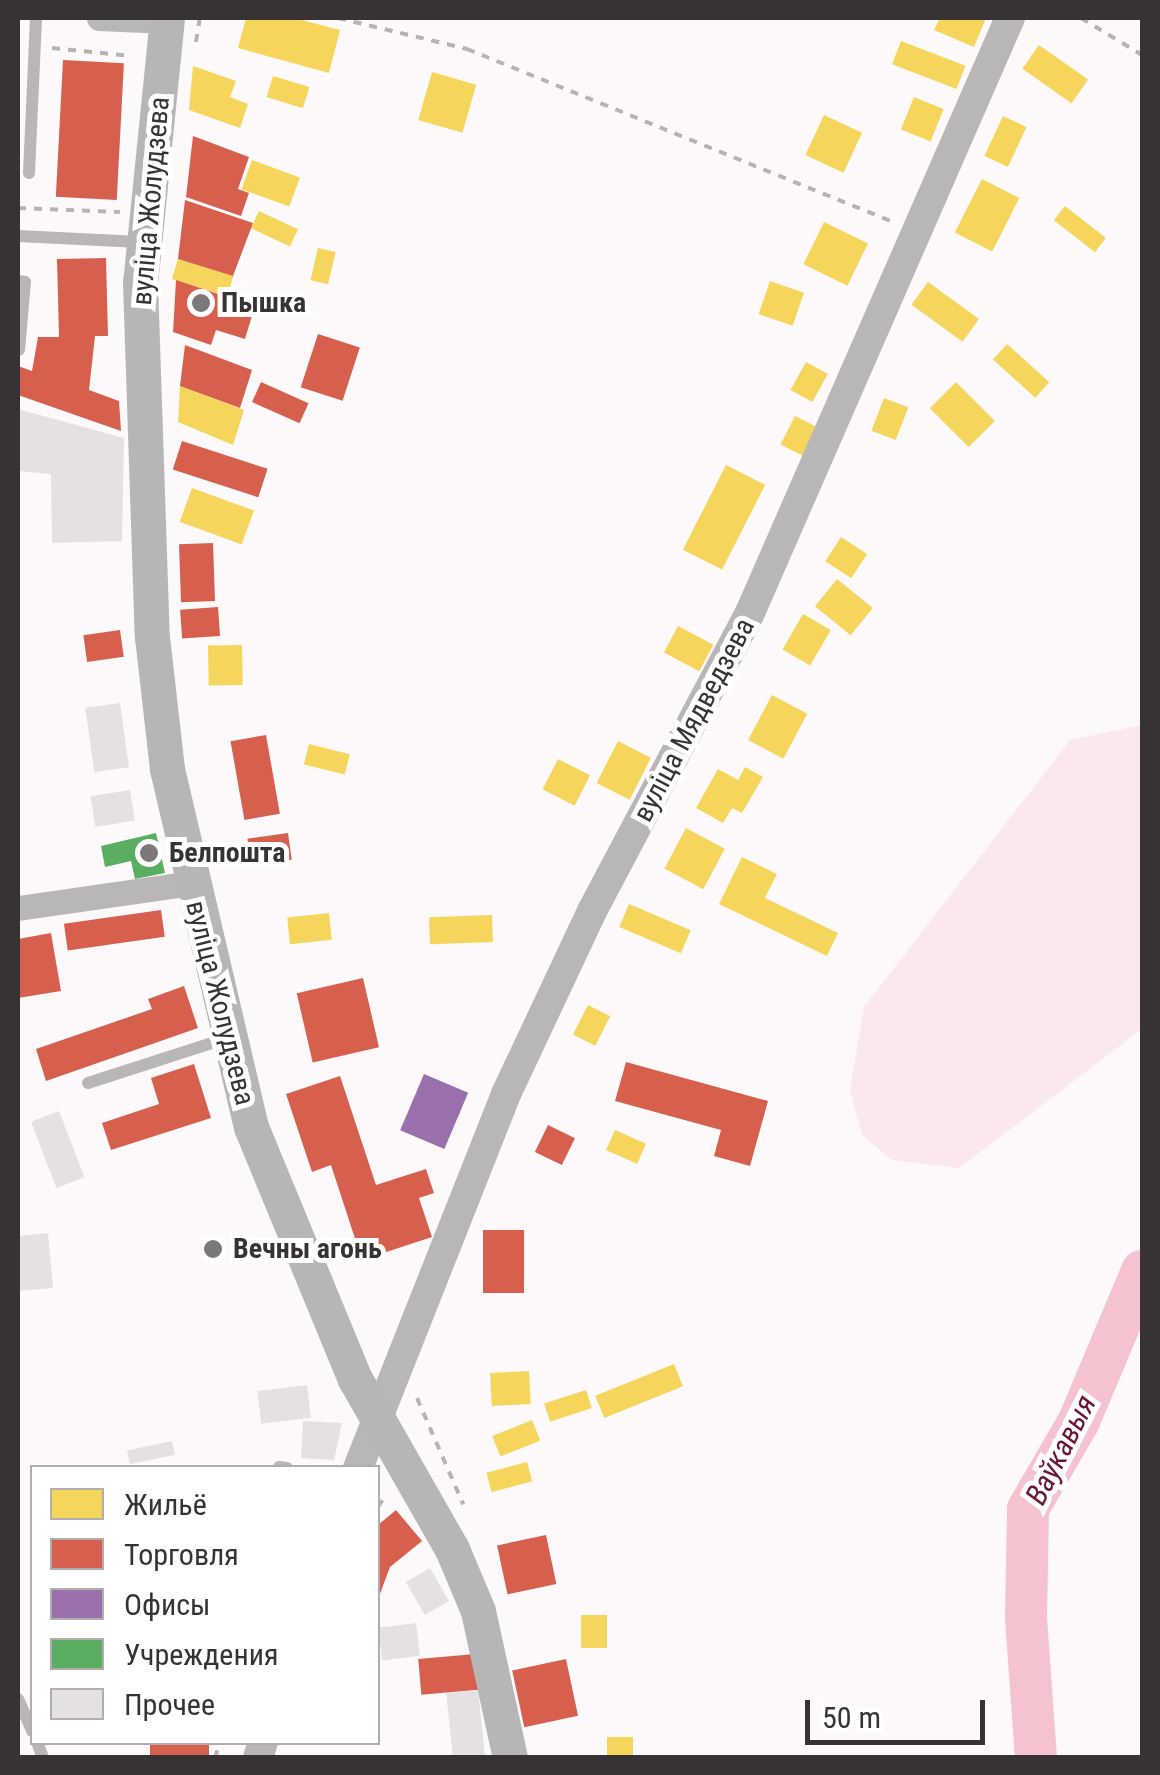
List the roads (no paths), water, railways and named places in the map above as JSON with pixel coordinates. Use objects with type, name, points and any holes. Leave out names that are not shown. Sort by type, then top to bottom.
[{"type":"main road","name":"вуліца Жолудзева","points":[[178,19],[144,242],[152,637],[167,770],[251,1127],[310,1280],[375,1421],[452,1549],[471,1595],[510,1758]]},
{"type":"street","points":[[99,18],[178,19]]},
{"type":"street","name":"вуліца Мядведзева","points":[[359,1465],[506,1094],[592,911],[749,615],[1010,18]]},
{"type":"street","points":[[18,908],[191,883]]},
{"type":"lane","points":[[29,174],[36,18]]},
{"type":"lane","points":[[18,236],[144,242]]},
{"type":"lane","points":[[18,281],[25,282],[19,350]]},
{"type":"lane","points":[[88,1082],[227,1038]]},
{"type":"lane","points":[[18,1699],[29,1716]]},
{"type":"waterway","name":"Ваўкавыя","points":[[1036,1758],[1026,1617],[1028,1509],[1079,1421],[1142,1271]]},
{"type":"place","name":"Пышка","points":[[201,303]]},
{"type":"place","name":"Белпошта","points":[[149,853]]},
{"type":"place","name":"Вечны агонь","points":[[213,1249]]}]
